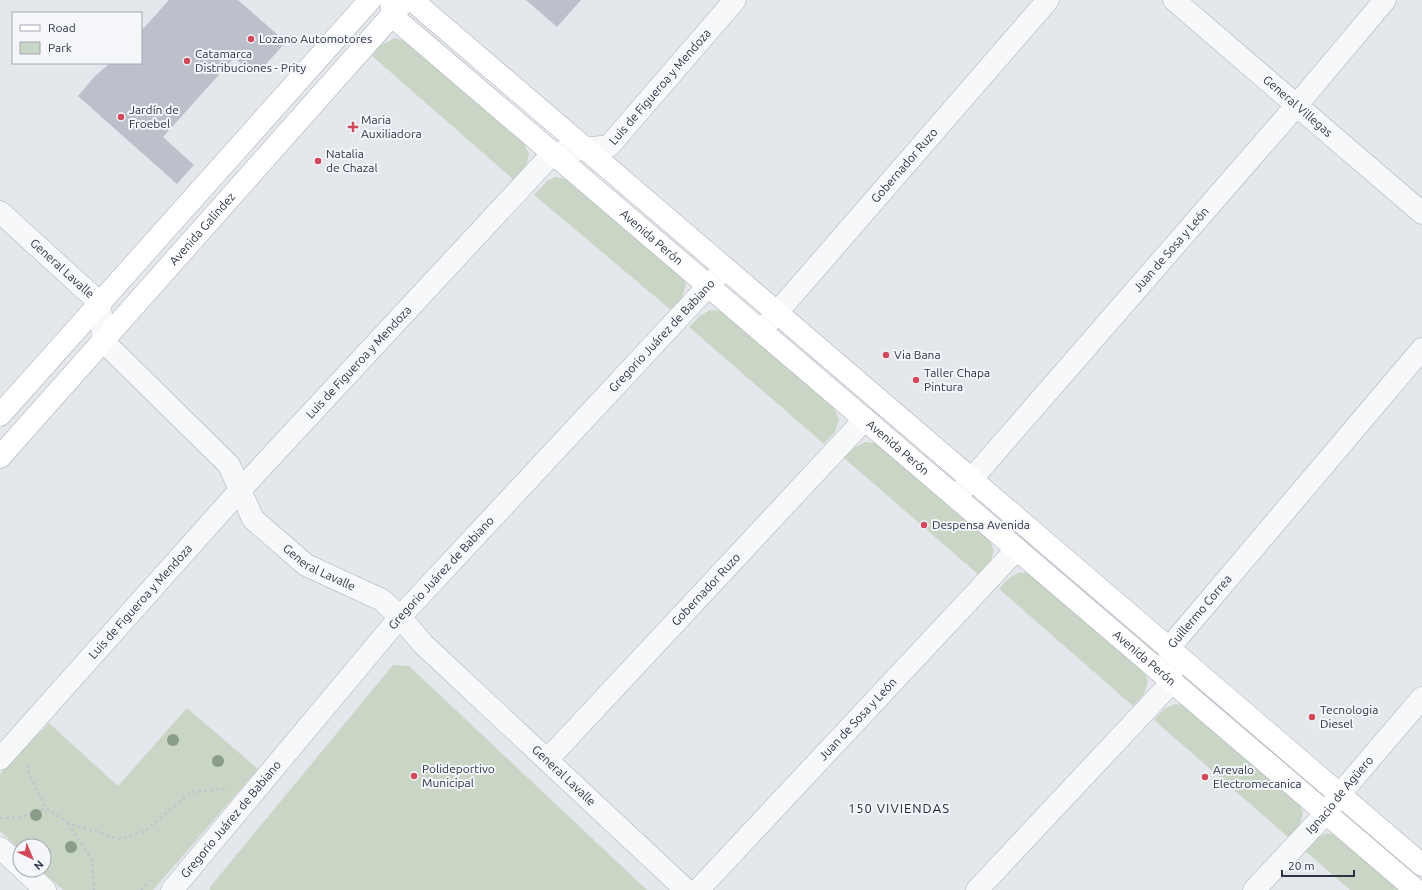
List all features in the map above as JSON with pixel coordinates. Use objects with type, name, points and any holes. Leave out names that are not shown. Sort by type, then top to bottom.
[{"type":"street","points":[[0,415],[370,0]]},
{"type":"street","name":"Avenida Perón","points":[[412,0],[1422,865]]},
{"type":"street","name":"Luis de Figueroa y Mendoza","points":[[0,759],[241,489],[553,153],[609,146],[735,0]]},
{"type":"street","name":"Gobernador Ruzo","points":[[761,331],[1048,0]]},
{"type":"street","name":"General Villegas","points":[[1174,0],[1422,213]]},
{"type":"street","name":"Juan de Sosa y León","points":[[956,497],[1296,106],[1385,0]]},
{"type":"street","name":"Avenida Perón","points":[[396,5],[553,153],[1416,890]]},
{"type":"street","name":"Avenida Galíndez","points":[[0,457],[396,5]]},
{"type":"street","name":"General Lavalle","points":[[0,212],[100,303],[103,341],[229,465],[241,489],[253,519],[306,565],[382,600],[400,617],[423,644],[686,890]]},
{"type":"street","name":"Gregorio Juárez de Babiano","points":[[172,890],[400,617],[725,268]]},
{"type":"street","name":"Guillermo Correa","points":[[1172,682],[1169,648],[1422,349]]},
{"type":"street","name":"Gobernador Ruzo","points":[[546,760],[865,419]]},
{"type":"street","name":"Juan de Sosa y León","points":[[698,890],[1017,549]]},
{"type":"street","points":[[977,890],[1172,682]]},
{"type":"street","name":"Ignacio de Agüero","points":[[1254,890],[1326,813],[1340,794],[1422,698]]},
{"type":"street","points":[[0,848],[12,859]]},
{"type":"street","points":[[32,878],[45,890]]},
{"type":"path","points":[[22,733],[25,756],[31,779],[46,808],[68,823],[120,838],[145,831],[190,792],[258,788]]},
{"type":"path","points":[[0,818],[20,817],[46,808]]},
{"type":"path","points":[[68,823],[92,860],[94,890]]},
{"type":"green space","points":[[395,38],[406,42],[523,141],[529,154],[526,167],[514,180],[372,56],[381,45]]},
{"type":"green space","points":[[555,177],[565,179],[680,275],[686,284],[682,298],[671,310],[534,195],[547,181]]},
{"type":"green space","points":[[710,310],[721,311],[833,406],[839,419],[835,432],[824,444],[689,327],[700,316]]},
{"type":"green space","points":[[865,442],[876,443],[988,537],[994,550],[990,563],[979,575],[844,458],[855,447]]},
{"type":"green space","points":[[1020,572],[1030,574],[1142,668],[1148,681],[1144,694],[1133,706],[999,589],[1009,578]]},
{"type":"green space","name":"Polideportivo Municipal","points":[[393,665],[409,666],[647,890],[210,890],[210,887]]},
{"type":"green space","points":[[1175,704],[1185,705],[1297,799],[1303,812],[1300,825],[1288,837],[1154,720],[1164,709]]},
{"type":"green space","points":[[187,708],[258,769],[153,890],[63,890],[50,878],[52,878],[52,838],[12,838],[12,842],[0,831],[0,774],[49,723],[118,786]]},
{"type":"green space","points":[[1327,833],[1338,836],[1402,890],[1350,890],[1304,850],[1316,838]]},
{"type":"building","points":[[169,0],[238,0],[286,42],[256,75],[234,58],[163,137],[194,165],[177,184],[78,96],[95,76],[109,64],[142,64],[142,30]]},
{"type":"building","points":[[526,0],[581,0],[557,27]]},
{"type":"place","name":"Lozano Automotores","points":[[251,39]]},
{"type":"place","name":"Catamarca Distribuciones - Prity","points":[[187,61]]},
{"type":"place","name":"Jardín de Froebel","points":[[121,117]]},
{"type":"place","name":"Maria Auxiliadora","points":[[353,127]]},
{"type":"place","name":"Natalia de Chazal","points":[[318,161]]},
{"type":"place","name":"Via Bana","points":[[886,355]]},
{"type":"place","name":"Taller Chapa Pintura","points":[[916,380]]},
{"type":"place","name":"Despensa Avenida","points":[[924,525]]},
{"type":"place","name":"Tecnologia Diesel","points":[[1312,717]]},
{"type":"place","name":"Polideportivo Municipal","points":[[414,776]]},
{"type":"place","name":"Arevalo Electromecanica","points":[[1205,777]]},
{"type":"district","name":"150 VIVIENDAS","points":[[899,808]]}]
